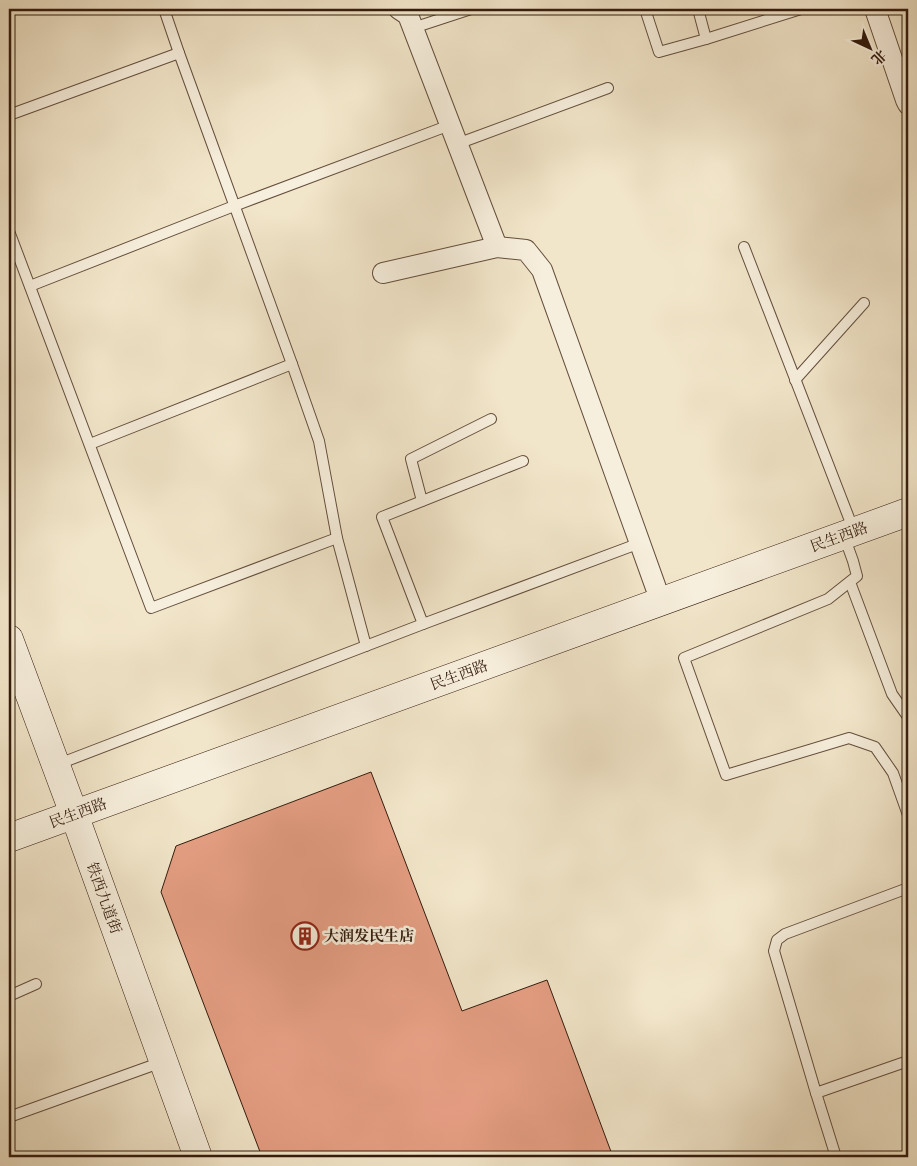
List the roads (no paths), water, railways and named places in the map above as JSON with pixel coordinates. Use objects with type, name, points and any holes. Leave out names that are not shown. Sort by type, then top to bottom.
[{"type":"main road","name":"民生西路","points":[[9,838],[908,512]]},
{"type":"main road","name":"铁西九道街","points":[[9,639],[198,1157]]},
{"type":"street","points":[[399,9],[408,16],[413,28],[496,248]]},
{"type":"street","points":[[875,9],[908,104]]},
{"type":"street","points":[[383,274],[496,248],[526,250],[542,270],[661,602]]},
{"type":"lane","points":[[164,9],[319,440],[337,538],[366,646]]},
{"type":"lane","points":[[413,28],[471,9]]},
{"type":"lane","points":[[645,9],[659,52],[706,39],[778,12],[801,9]]},
{"type":"lane","points":[[698,9],[706,39]]},
{"type":"lane","points":[[9,116],[179,53]]},
{"type":"lane","points":[[457,144],[608,88]]},
{"type":"lane","points":[[30,286],[234,206],[450,125]]},
{"type":"lane","points":[[9,231],[152,608],[337,538]]},
{"type":"lane","points":[[744,247],[795,380],[849,534],[857,576],[828,599],[684,658],[726,775],[849,738],[875,747],[893,773],[908,815]]},
{"type":"lane","points":[[795,380],[864,303]]},
{"type":"lane","points":[[90,444],[292,364]]},
{"type":"lane","points":[[422,501],[411,459],[491,420]]},
{"type":"lane","points":[[423,624],[382,517],[523,461]]},
{"type":"lane","points":[[56,766],[423,624],[640,544]]},
{"type":"lane","points":[[850,582],[892,694],[908,717]]},
{"type":"lane","points":[[836,1157],[774,951],[777,940],[786,934],[908,888]]},
{"type":"lane","points":[[9,996],[36,984]]},
{"type":"lane","points":[[9,1117],[163,1061]]},
{"type":"lane","points":[[816,1093],[908,1061]]},
{"type":"place","name":"大润发民生店","points":[[305,936]]}]
